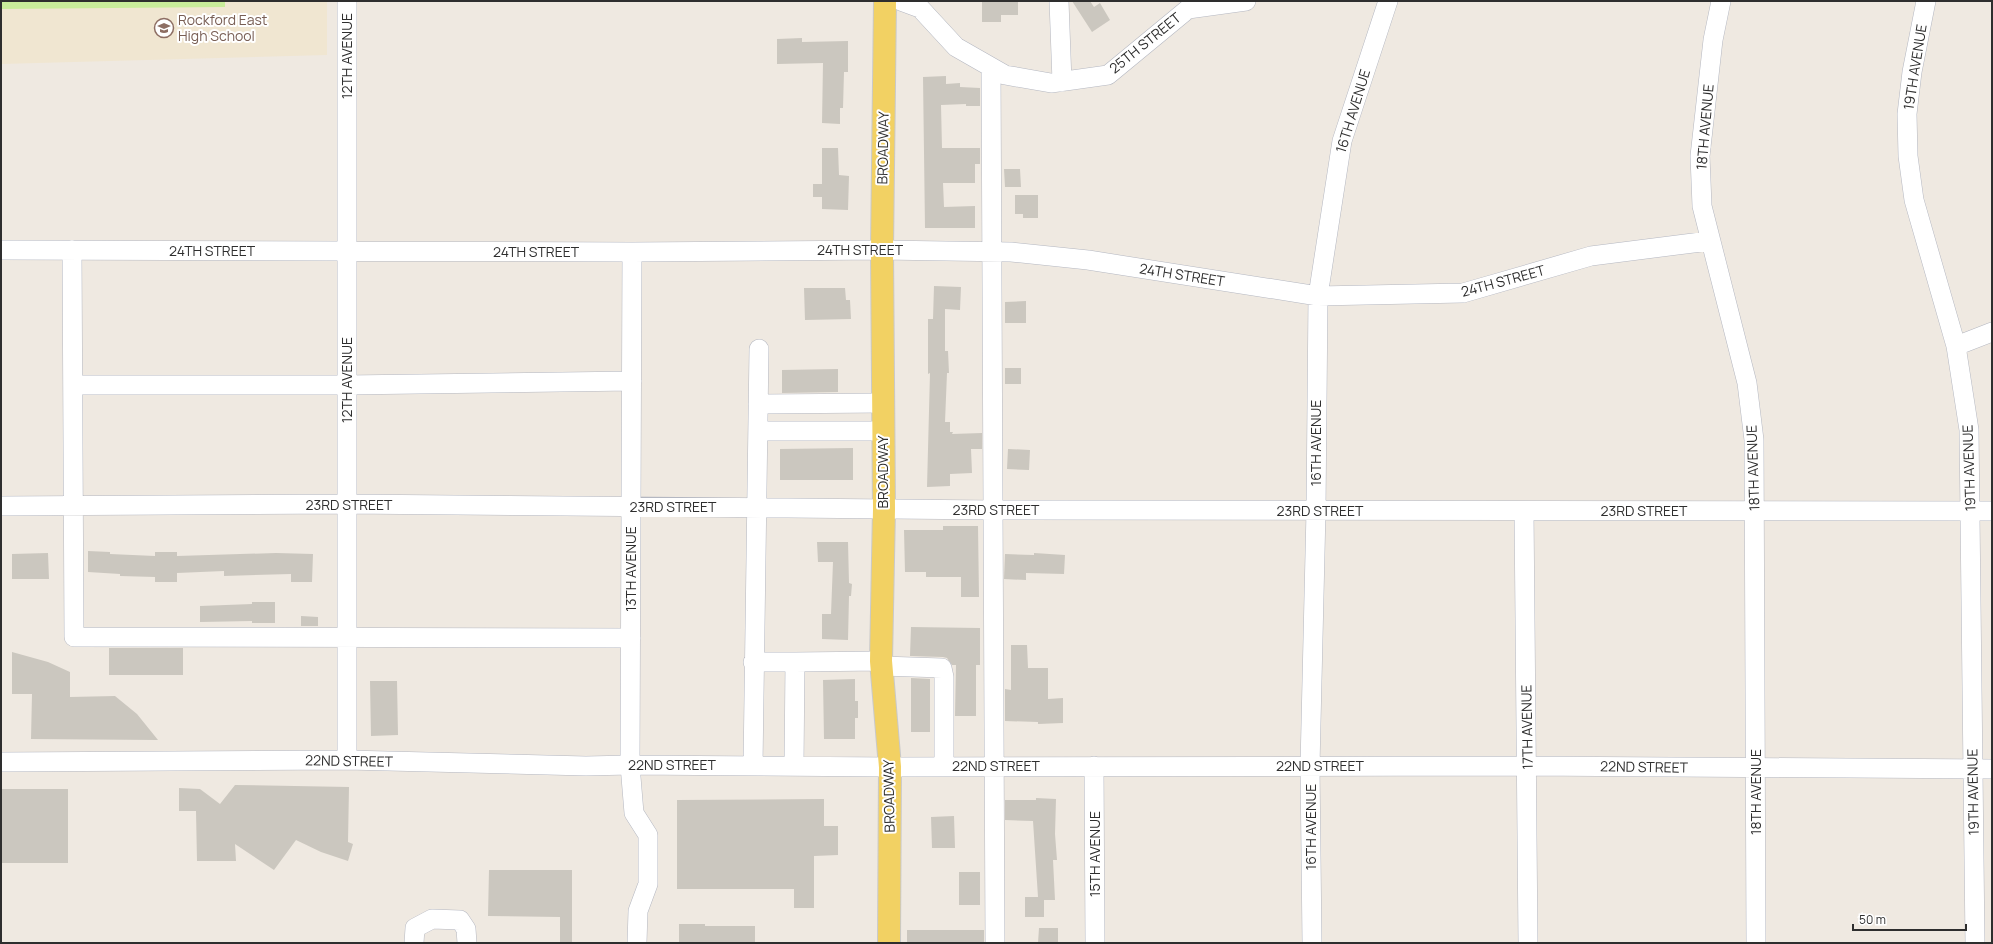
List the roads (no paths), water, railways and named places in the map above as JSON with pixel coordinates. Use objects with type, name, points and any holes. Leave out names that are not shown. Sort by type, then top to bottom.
[{"type":"main road","name":"BROADWAY","points":[[885,1],[882,250],[884,509],[881,664],[890,767],[889,943]]},
{"type":"street","name":"12TH AVENUE","points":[[347,1],[347,760]]},
{"type":"street","name":"25TH STREET","points":[[901,1],[920,8],[956,47],[1005,75],[1051,83],[1108,75],[1189,5],[1246,1]]},
{"type":"street","points":[[1059,1],[1062,82]]},
{"type":"street","name":"16TH AVENUE","points":[[1312,943],[1310,766],[1316,511],[1318,296],[1342,141],[1388,1]]},
{"type":"street","name":"18TH AVENUE","points":[[1721,1],[1713,40],[1700,156],[1702,206],[1709,241],[1747,383],[1754,440],[1756,943]]},
{"type":"street","name":"19TH AVENUE","points":[[1926,1],[1912,72],[1907,114],[1908,156],[1914,200],[1956,346],[1969,430],[1975,943]]},
{"type":"street","points":[[991,67],[995,943]]},
{"type":"street","name":"24TH STREET","points":[[1,250],[632,252],[882,250],[992,251],[1088,260],[1318,296],[1463,293],[1591,256],[1709,241]]},
{"type":"street","points":[[72,250],[74,637],[347,636],[631,638]]},
{"type":"street","name":"13TH AVENUE","points":[[632,252],[630,765],[634,813],[648,835],[648,884],[638,911],[637,943]]},
{"type":"street","points":[[1956,346],[1992,332]]},
{"type":"street","points":[[753,766],[753,662],[759,349]]},
{"type":"street","points":[[73,385],[347,385],[632,381]]},
{"type":"street","points":[[758,404],[882,403]]},
{"type":"street","points":[[758,432],[883,431]]},
{"type":"street","name":"23RD STREET","points":[[1,506],[347,504],[994,510],[1755,512],[1992,511]]},
{"type":"street","name":"17TH AVENUE","points":[[1524,511],[1528,943]]},
{"type":"street","points":[[753,662],[881,664],[942,668],[944,677],[944,766]]},
{"type":"street","points":[[794,766],[795,662]]},
{"type":"street","name":"22ND STREET","points":[[1,762],[347,760],[586,766],[1527,766],[1992,769]]},
{"type":"street","name":"15TH AVENUE","points":[[1094,766],[1095,943]]},
{"type":"street","points":[[414,943],[415,928],[432,920],[460,920],[466,929],[467,943]]},
{"type":"place","name":"Rockford East High School","points":[[164,28]]}]
